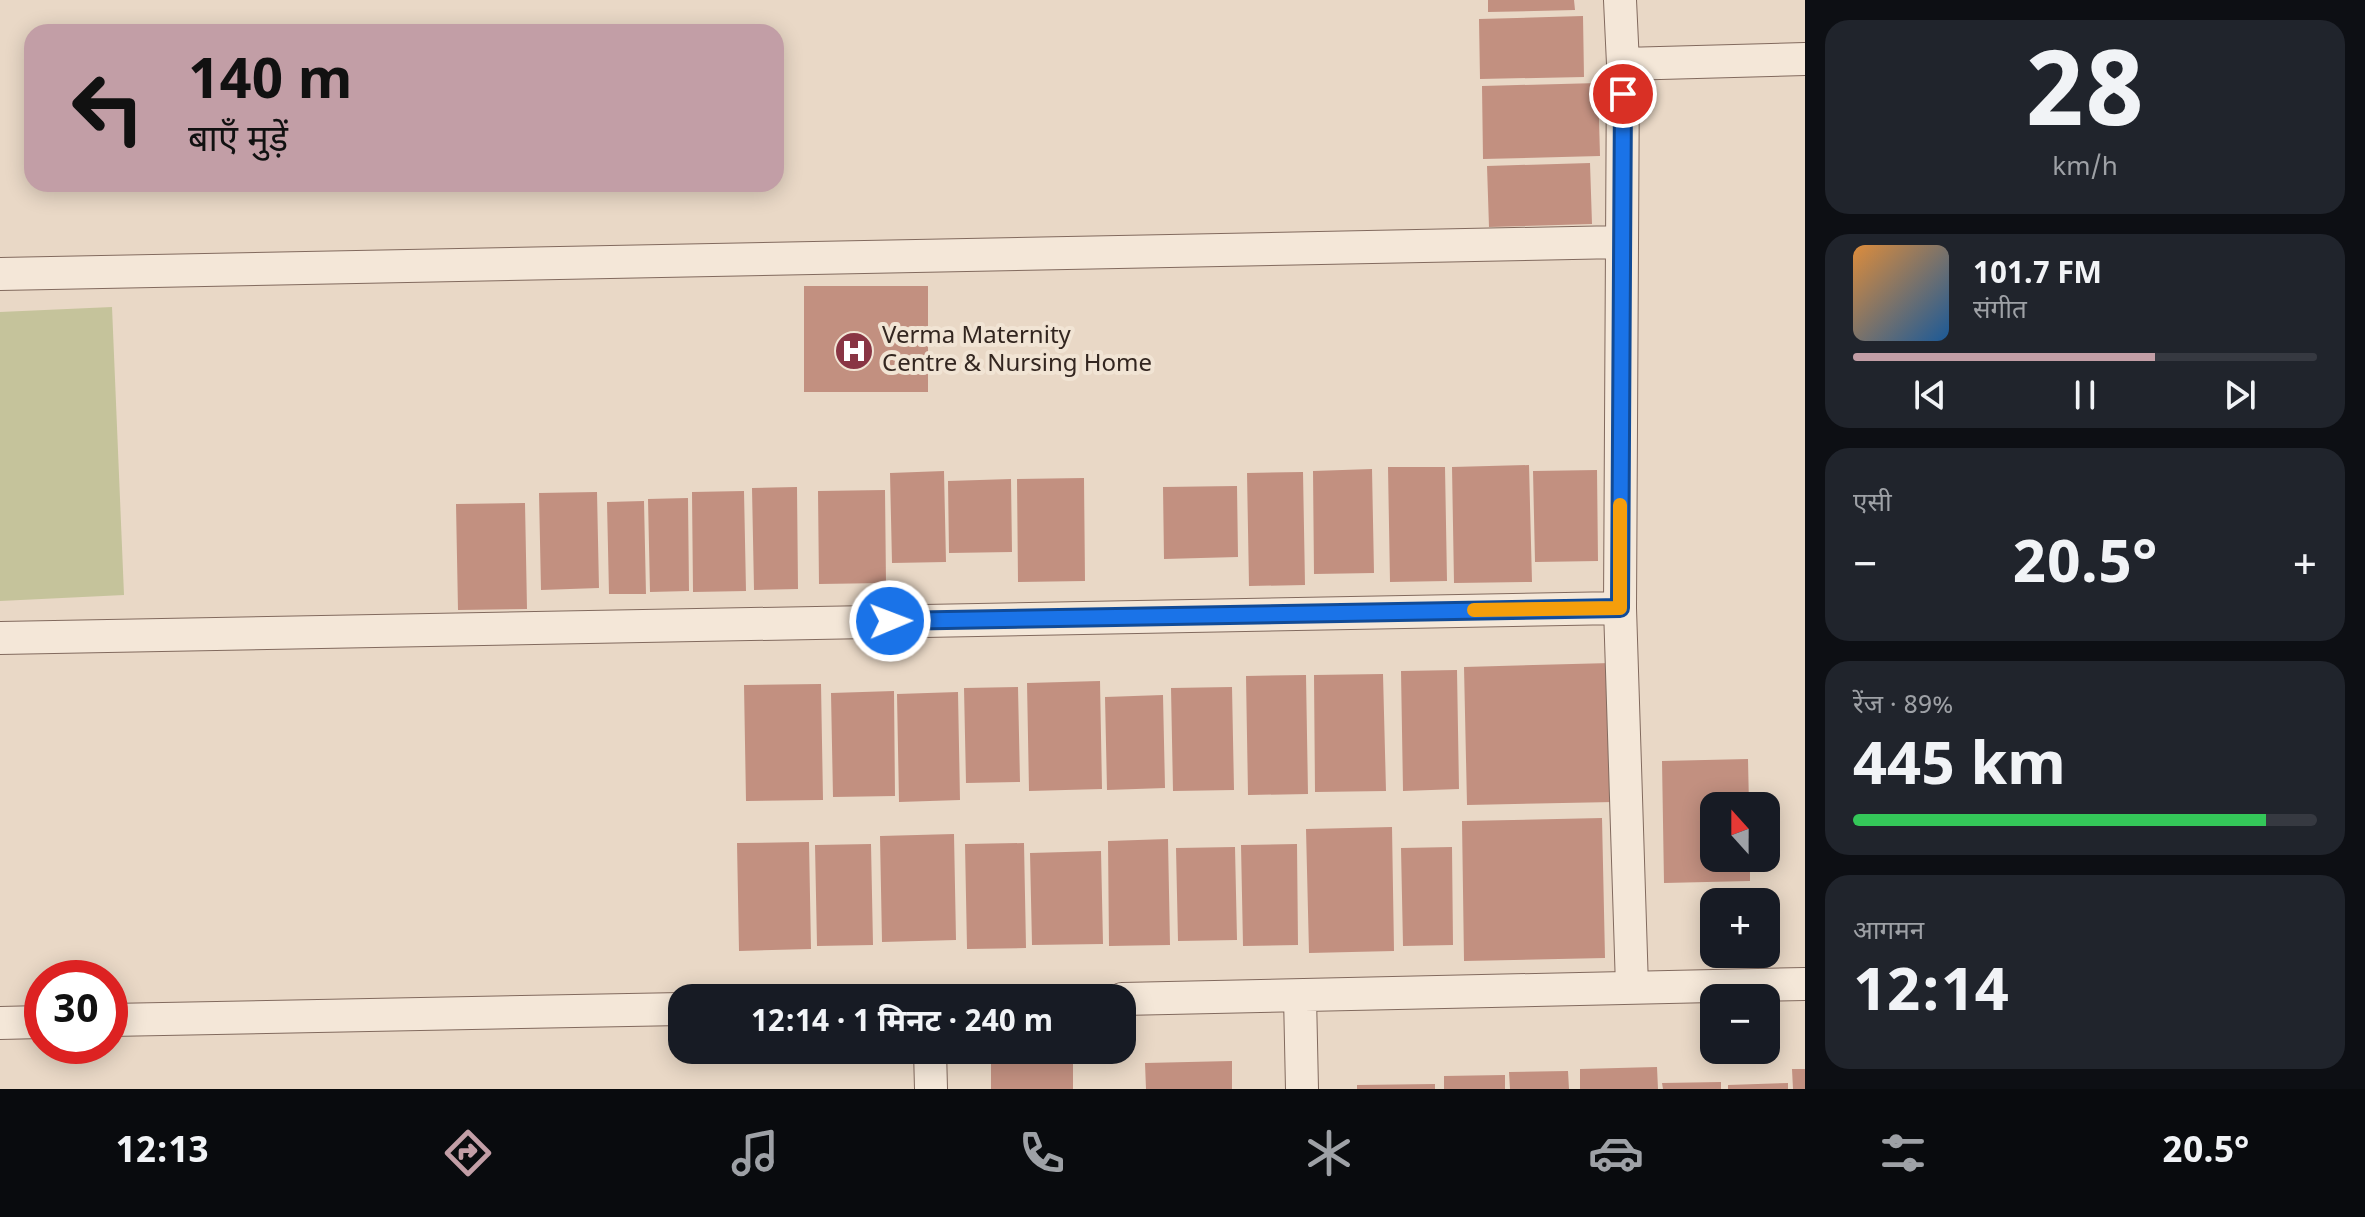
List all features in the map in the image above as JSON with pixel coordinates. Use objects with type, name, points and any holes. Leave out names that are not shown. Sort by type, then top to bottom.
[{"type":"street","points":[[1620,0],[1623,64],[1620,608],[1632,987]]},
{"type":"street","points":[[1623,64],[1805,59]]},
{"type":"street","points":[[0,274],[1621,242]]},
{"type":"street","points":[[0,638],[1620,608]]},
{"type":"street","points":[[1136,999],[1805,984]]},
{"type":"street","points":[[1300,996],[1302,1089]]},
{"type":"street","points":[[128,1020],[668,1009]]},
{"type":"street","points":[[0,1023],[24,1022]]},
{"type":"street","points":[[930,1064],[931,1089]]},
{"type":"shaded area","points":[[112,307],[124,595],[0,601],[0,312]]},
{"type":"building","points":[[1488,0],[1574,0],[1575,10],[1488,12]]},
{"type":"building","points":[[1583,16],[1584,77],[1480,79],[1479,19]]},
{"type":"building","points":[[1598,83],[1600,156],[1483,159],[1482,86]]},
{"type":"building","points":[[1590,163],[1592,224],[1489,227],[1487,166]]},
{"type":"building","points":[[804,286],[928,286],[928,392],[804,392]]},
{"type":"building","points":[[1529,465],[1532,582],[1454,583],[1452,467]]},
{"type":"building","points":[[1388,467],[1445,467],[1447,581],[1390,582]]},
{"type":"building","points":[[1372,469],[1374,573],[1314,574],[1313,471]]},
{"type":"building","points":[[1597,470],[1598,561],[1535,562],[1533,471]]},
{"type":"building","points":[[944,471],[946,562],[892,563],[890,473]]},
{"type":"building","points":[[1303,472],[1305,585],[1249,586],[1247,473]]},
{"type":"building","points":[[1084,478],[1085,581],[1018,582],[1017,479]]},
{"type":"building","points":[[1011,479],[1012,552],[949,553],[948,481]]},
{"type":"building","points":[[1237,486],[1238,557],[1164,559],[1163,487]]},
{"type":"building","points":[[797,487],[798,589],[754,590],[752,488]]},
{"type":"building","points":[[885,490],[886,583],[819,584],[818,491]]},
{"type":"building","points":[[744,491],[746,591],[693,592],[692,492]]},
{"type":"building","points":[[597,492],[599,588],[541,590],[539,493]]},
{"type":"building","points":[[688,498],[689,591],[650,592],[648,499]]},
{"type":"building","points":[[644,501],[646,594],[609,594],[607,502]]},
{"type":"building","points":[[525,503],[527,609],[458,610],[456,504]]},
{"type":"building","points":[[1611,663],[1614,802],[1467,805],[1464,667]]},
{"type":"building","points":[[1457,670],[1459,789],[1403,791],[1401,671]]},
{"type":"building","points":[[1383,674],[1386,791],[1315,792],[1314,675]]},
{"type":"building","points":[[1306,675],[1308,794],[1248,795],[1246,676]]},
{"type":"building","points":[[1100,681],[1102,789],[1029,791],[1027,683]]},
{"type":"building","points":[[821,684],[823,800],[746,801],[744,685]]},
{"type":"building","points":[[1018,687],[1020,782],[966,783],[964,688]]},
{"type":"building","points":[[1232,687],[1234,790],[1173,791],[1171,688]]},
{"type":"building","points":[[894,691],[895,796],[833,797],[831,693]]},
{"type":"building","points":[[958,692],[960,800],[899,802],[897,694]]},
{"type":"building","points":[[1163,695],[1165,788],[1107,790],[1105,697]]},
{"type":"building","points":[[1748,759],[1749,792],[1700,792],[1700,872],[1750,872],[1750,881],[1664,883],[1662,761]]},
{"type":"building","points":[[1602,818],[1605,958],[1464,961],[1462,821]]},
{"type":"building","points":[[1392,827],[1394,951],[1309,953],[1306,829]]},
{"type":"building","points":[[954,834],[956,940],[882,942],[880,836]]},
{"type":"building","points":[[1168,839],[1170,945],[1109,946],[1108,841]]},
{"type":"building","points":[[809,842],[811,949],[739,951],[737,843]]},
{"type":"building","points":[[1024,843],[1026,948],[967,949],[965,844]]},
{"type":"building","points":[[871,844],[873,945],[817,946],[815,845]]},
{"type":"building","points":[[1297,844],[1298,945],[1243,946],[1241,845]]},
{"type":"building","points":[[1235,847],[1237,940],[1178,941],[1176,848]]},
{"type":"building","points":[[1452,847],[1453,945],[1403,946],[1401,848]]},
{"type":"building","points":[[1101,851],[1103,944],[1032,945],[1030,853]]},
{"type":"building","points":[[1232,1061],[1232,1089],[1146,1089],[1145,1063]]},
{"type":"building","points":[[991,1064],[1073,1064],[1073,1089],[991,1089]]},
{"type":"building","points":[[1657,1067],[1658,1089],[1580,1089],[1580,1069]]},
{"type":"building","points":[[1792,1069],[1805,1069],[1805,1089],[1793,1089]]},
{"type":"building","points":[[1568,1071],[1569,1089],[1510,1089],[1509,1072]]},
{"type":"building","points":[[1505,1075],[1505,1089],[1444,1089],[1444,1076]]},
{"type":"building","points":[[1721,1082],[1721,1089],[1663,1089],[1662,1083]]},
{"type":"building","points":[[1788,1083],[1788,1089],[1728,1089],[1728,1085]]},
{"type":"building","points":[[1435,1084],[1435,1089],[1357,1089],[1357,1085]]},
{"type":"slow traffic","points":[[1474,610],[1620,608],[1620,505]]},
{"type":"place","name":"Verma Maternity Centre & Nursing Home","points":[[854,351]]},
{"type":"route","points":[[890,621],[1620,608],[1623,94]]}]
